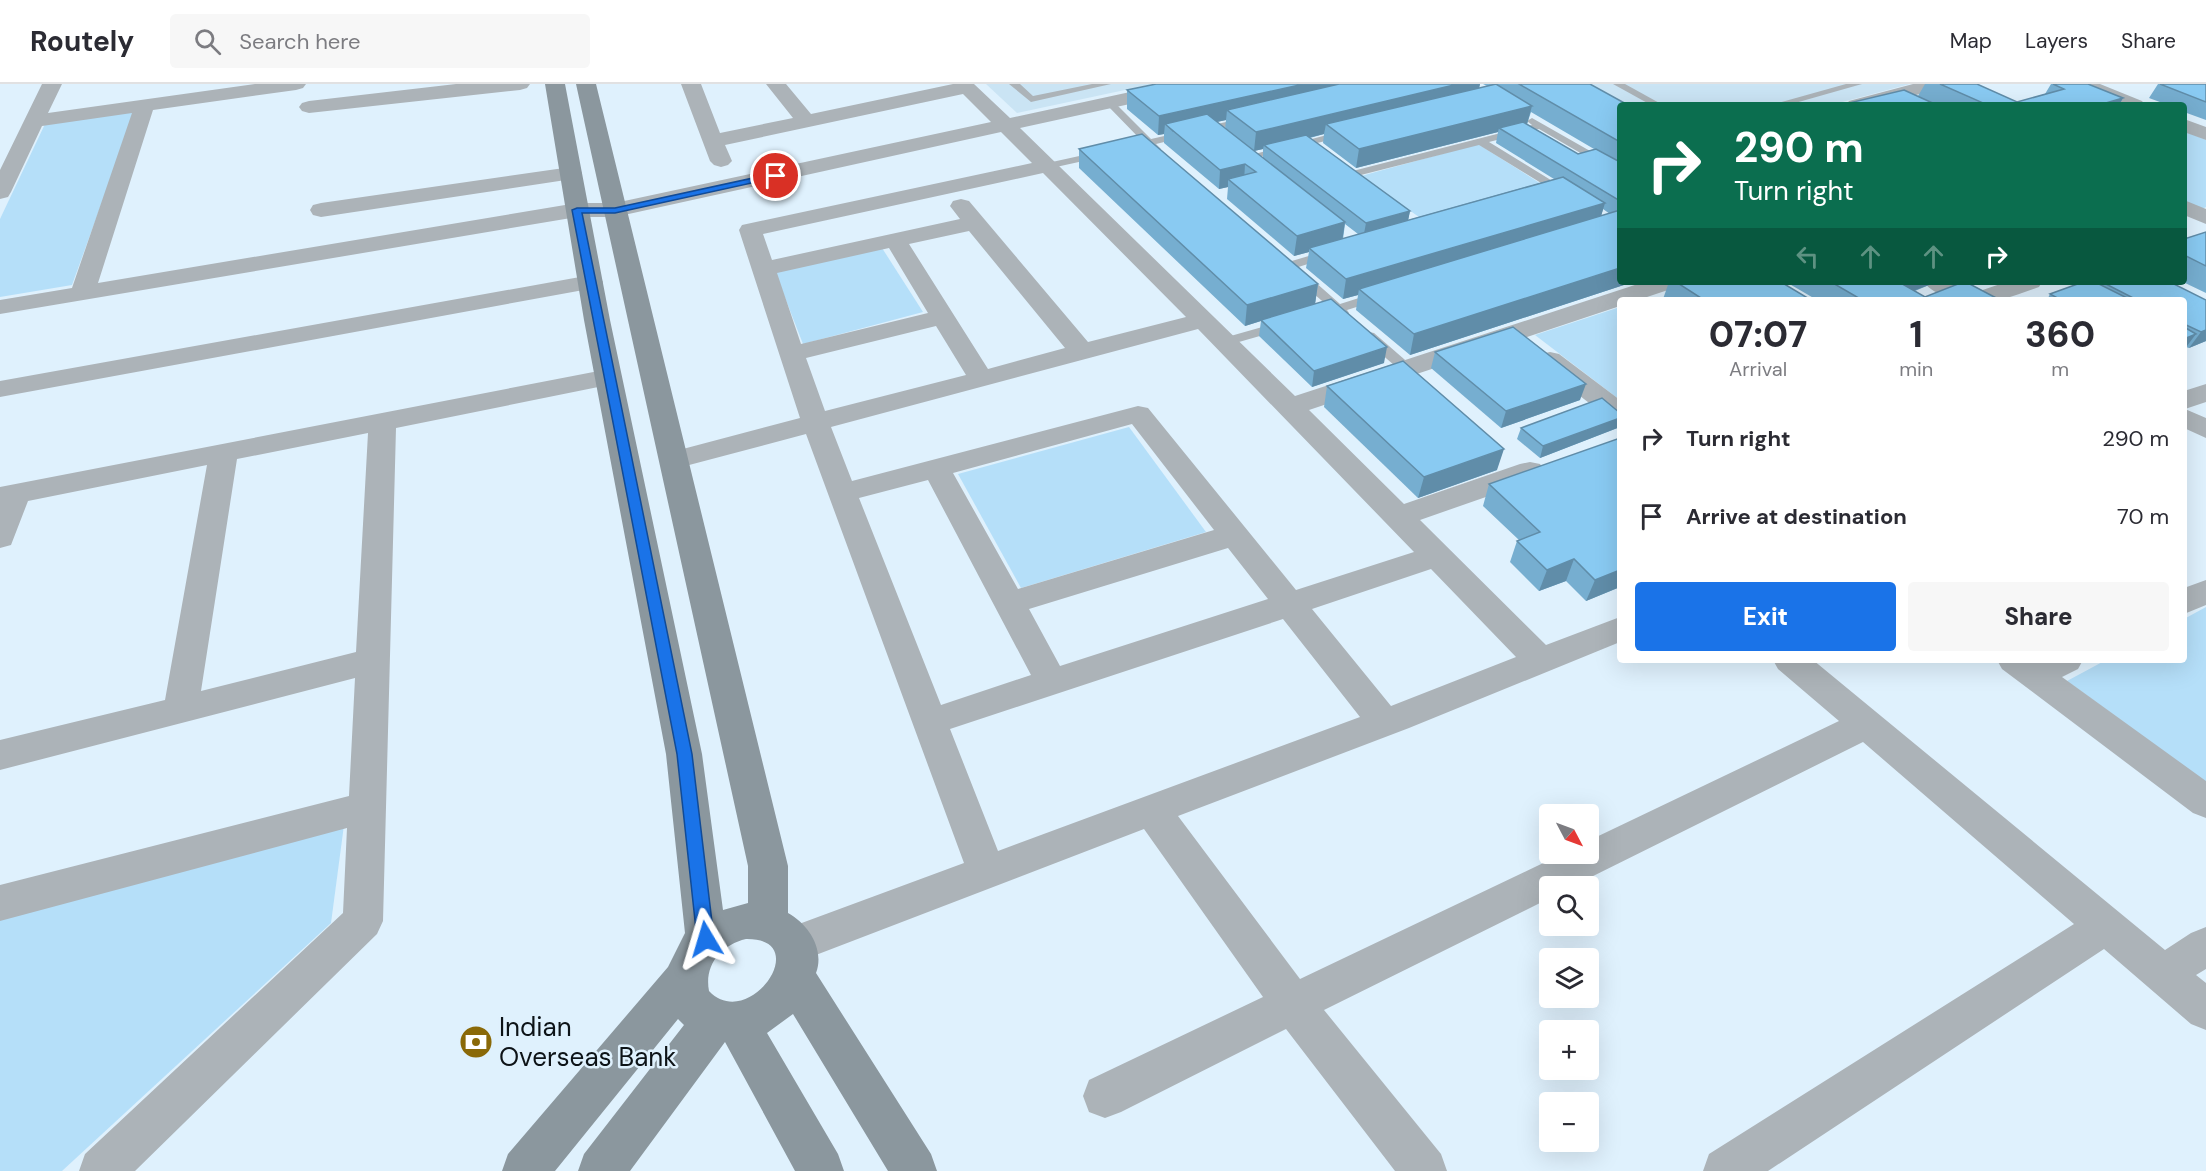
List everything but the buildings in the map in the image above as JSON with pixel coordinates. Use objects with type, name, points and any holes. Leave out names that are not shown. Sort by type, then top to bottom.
[{"type":"street","points":[[0,192],[52,84]]},
{"type":"street","points":[[34,121],[297,84]]},
{"type":"street","points":[[309,107],[520,84]]},
{"type":"street","points":[[555,84],[609,377],[684,754],[706,939]]},
{"type":"street","points":[[586,84],[786,948],[914,1171]]},
{"type":"street","points":[[691,84],[730,185]]},
{"type":"street","points":[[776,84],[806,121]]},
{"type":"street","points":[[0,307],[577,210],[615,210],[1006,126],[1108,93],[1194,84]]},
{"type":"street","points":[[1867,102],[1935,84]]},
{"type":"street","points":[[2083,84],[2127,102]]},
{"type":"street","points":[[713,141],[964,86],[1203,320],[1541,661]]},
{"type":"street","points":[[861,92],[874,107]]},
{"type":"street","points":[[82,294],[145,105]]},
{"type":"street","points":[[2187,126],[2206,134]]},
{"type":"street","points":[[0,149],[22,146]]},
{"type":"street","points":[[987,872],[815,422],[750,230],[1047,166]]},
{"type":"street","points":[[321,210],[571,173]]},
{"type":"street","points":[[947,188],[973,223],[1082,352]]},
{"type":"street","points":[[2187,208],[2206,217]]},
{"type":"street","points":[[2187,229],[2206,222]]},
{"type":"street","points":[[763,269],[973,223]]},
{"type":"street","points":[[895,240],[981,378]]},
{"type":"street","points":[[0,389],[591,282]]},
{"type":"street","points":[[1635,297],[1661,285]]},
{"type":"street","points":[[1942,285],[1964,297]]},
{"type":"street","points":[[1985,297],[2021,285]]},
{"type":"street","points":[[1290,408],[1514,333],[1617,302]]},
{"type":"street","points":[[792,354],[943,317]]},
{"type":"street","points":[[674,460],[1203,320]]},
{"type":"street","points":[[1514,333],[1617,411]]},
{"type":"street","points":[[1404,370],[1427,393]]},
{"type":"street","points":[[0,538],[8,496],[609,377]]},
{"type":"street","points":[[2187,400],[2206,392]]},
{"type":"street","points":[[843,494],[1138,414],[1384,723]]},
{"type":"street","points":[[2187,419],[2206,429]]},
{"type":"street","points":[[102,1171],[363,921],[382,422]]},
{"type":"street","points":[[1496,452],[1522,474]]},
{"type":"street","points":[[181,709],[224,453]]},
{"type":"street","points":[[1398,517],[1555,462]]},
{"type":"street","points":[[936,468],[1052,682]]},
{"type":"street","points":[[1009,603],[1234,535]]},
{"type":"street","points":[[930,722],[1437,556]]},
{"type":"street","points":[[2187,600],[2206,591]]},
{"type":"street","points":[[786,948],[1384,723],[1617,630]]},
{"type":"street","points":[[0,754],[373,661]]},
{"type":"street","points":[[1794,663],[2206,1010]]},
{"type":"street","points":[[2024,668],[2050,663]]},
{"type":"street","points":[[2024,668],[2206,802]]},
{"type":"street","points":[[1105,1096],[1866,724]]},
{"type":"street","points":[[0,903],[368,807]]},
{"type":"street","points":[[1152,810],[1293,1004],[1424,1171]]},
{"type":"street","points":[[746,921],[786,948],[780,1001],[761,1015],[726,1022],[698,1012],[687,995],[686,977],[692,957],[706,939],[727,926],[746,921]]},
{"type":"street","points":[[1726,1171],[2105,926]]},
{"type":"street","points":[[2163,974],[2206,945]]},
{"type":"street","points":[[525,1171],[686,977]]},
{"type":"street","points":[[601,1171],[726,1022]]},
{"type":"street","points":[[726,1022],[821,1171]]},
{"type":"lane","points":[[1014,84],[1031,99],[1108,93],[1149,142],[1166,158]]},
{"type":"lane","points":[[1618,84],[1652,102]]},
{"type":"lane","points":[[1788,102],[1857,84]]},
{"type":"lane","points":[[1521,114],[1617,170]]},
{"type":"lane","points":[[1126,148],[1149,142],[1216,132],[1256,118]]},
{"type":"lane","points":[[1349,175],[1540,126]]},
{"type":"lane","points":[[1248,157],[1310,146],[1353,132]]},
{"type":"lane","points":[[1480,141],[1552,190],[1577,201]]},
{"type":"lane","points":[[1047,166],[1115,150]]},
{"type":"lane","points":[[1340,251],[1285,262],[1360,327],[1404,370]]},
{"type":"lane","points":[[1225,342],[1394,292]]},
{"type":"shaded area","points":[[986,84],[1153,84],[1017,113]]},
{"type":"shaded area","points":[[1590,84],[1910,84],[1842,102],[1623,102]]},
{"type":"shaded area","points":[[135,111],[72,285],[0,297],[0,219],[45,124]]},
{"type":"shaded area","points":[[2187,132],[2206,140],[2206,207],[2202,209],[2187,202]]},
{"type":"shaded area","points":[[1478,144],[1546,187],[1426,222],[1361,176]]},
{"type":"shaded area","points":[[882,248],[923,312],[803,344],[775,272]]},
{"type":"shaded area","points":[[1617,308],[1617,398],[1535,335]]},
{"type":"shaded area","points":[[1129,427],[1206,532],[1021,588],[958,474]]},
{"type":"shaded area","points":[[2206,607],[2206,782],[2067,681],[2100,663],[2187,663],[2187,617]]},
{"type":"shaded area","points":[[344,825],[331,923],[62,1171],[0,1171],[0,919]]},
{"type":"place","name":"Indian Overseas Bank","points":[[476,1042]]},
{"type":"route","points":[[706,939],[684,754],[577,210],[615,210],[776,176]]}]
